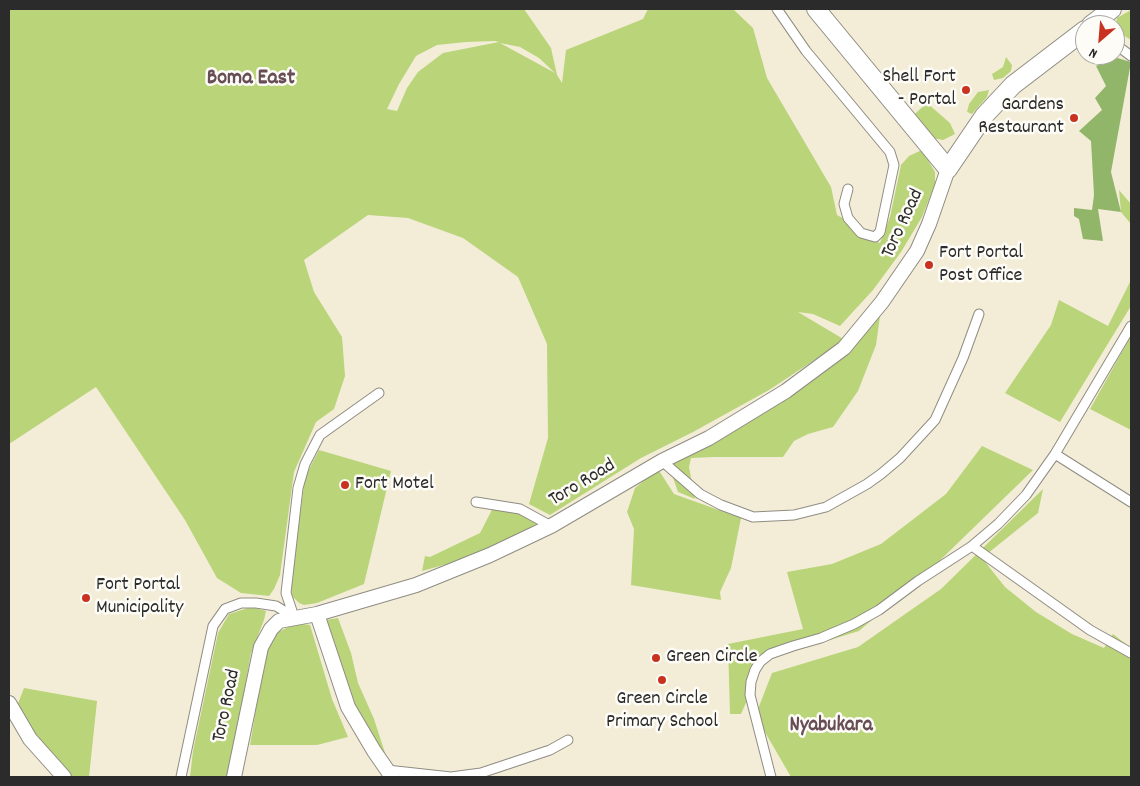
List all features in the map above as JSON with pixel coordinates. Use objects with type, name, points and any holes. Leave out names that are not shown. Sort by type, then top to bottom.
[{"type":"highway","points":[[816,9],[948,169],[984,116],[1013,85],[1075,38]]},
{"type":"main road","name":"Toro Road","points":[[234,777],[261,647],[271,629],[279,621],[317,614],[416,585],[490,554],[551,526],[662,461],[710,438],[786,391],[844,348],[882,302],[917,251],[929,224],[948,169]]},
{"type":"main road","points":[[317,614],[348,707],[390,774]]},
{"type":"main road","points":[[9,703],[30,739],[64,777]]},
{"type":"street","points":[[777,9],[806,51],[890,152],[894,165],[880,232],[875,237],[861,233],[848,218],[844,204],[848,189]]},
{"type":"street","points":[[662,461],[700,494],[721,506],[753,517],[794,515],[826,507],[881,474],[900,458],[935,420],[963,358],[980,314]]},
{"type":"street","points":[[772,777],[750,695],[751,682],[760,662],[770,654],[821,638],[854,624],[879,610],[918,581],[972,546],[998,524],[1026,495],[1055,454],[1131,326]]},
{"type":"street","points":[[294,617],[286,593],[298,488],[305,464],[320,435],[379,393]]},
{"type":"street","points":[[1055,454],[1131,502]]},
{"type":"street","points":[[476,502],[520,510],[551,526]]},
{"type":"street","points":[[972,546],[1090,630],[1131,653]]},
{"type":"street","points":[[181,777],[213,626],[225,609],[241,603],[256,603],[276,606],[294,617]]},
{"type":"street","points":[[390,774],[451,777],[481,772],[550,750],[568,740]]},
{"type":"green space","points":[[9,9],[524,9],[551,48],[557,75],[562,83],[566,50],[643,19],[648,9],[733,9],[753,28],[767,78],[831,187],[837,215],[871,240],[880,243],[890,217],[901,165],[909,156],[922,150],[935,172],[935,184],[922,217],[901,252],[873,290],[840,326],[813,314],[798,312],[845,340],[769,390],[641,458],[550,515],[529,504],[548,438],[547,344],[518,277],[463,238],[408,218],[368,215],[304,260],[314,292],[342,337],[345,376],[334,409],[316,422],[294,472],[280,575],[269,596],[241,593],[217,578],[185,520],[96,387],[9,444]],"holes":[[[499,42],[443,53],[418,72],[407,88],[397,111],[387,109],[416,56],[437,45]],[[500,43],[520,47],[539,58],[555,73]]]},
{"type":"green space","points":[[1131,10],[1131,40],[1125,36],[1125,15],[1122,15]]},
{"type":"green space","points":[[1006,57],[1012,65],[1011,71],[1003,78],[994,80],[992,74],[1003,67]]},
{"type":"green space","points":[[1125,60],[1131,62],[1111,172],[1121,212],[1098,209],[1103,241],[1083,239],[1079,219],[1074,216],[1074,208],[1092,210],[1094,195],[1091,141],[1079,131],[1102,110],[1095,98],[1106,86],[1096,66],[1125,65]]},
{"type":"green space","points":[[989,90],[987,97],[972,114],[967,112],[969,104],[978,92]]},
{"type":"green space","points":[[927,103],[950,123],[955,134],[943,140],[932,138],[909,119]]},
{"type":"green space","points":[[1119,190],[1131,204],[1131,224],[1121,212]]},
{"type":"green space","points":[[1131,280],[1131,306],[1060,422],[1005,393],[1051,325],[1059,300],[1108,326]]},
{"type":"green space","points":[[881,309],[876,345],[858,391],[833,427],[808,434],[794,441],[783,457],[691,458],[689,467],[695,499],[678,492],[666,458],[774,397]]},
{"type":"green space","points":[[1131,336],[1131,430],[1090,409]]},
{"type":"green space","points":[[982,446],[1033,470],[928,572],[859,631],[765,660],[741,714],[730,714],[728,644],[803,629],[787,572],[832,564],[881,544],[946,494]]},
{"type":"green space","points":[[319,450],[391,471],[364,584],[317,603],[304,605],[292,596],[291,585],[305,477]]},
{"type":"green space","points":[[658,469],[674,494],[741,518],[731,568],[720,592],[721,600],[631,585],[634,529],[627,512],[635,488]]},
{"type":"green space","points":[[1043,489],[1038,513],[982,558],[1005,587],[1036,612],[1072,634],[1104,648],[1113,634],[1131,648],[1131,777],[791,777],[758,720],[758,709],[772,673],[858,647],[941,589]]},
{"type":"green space","points":[[495,504],[543,520],[487,553],[422,571],[425,556],[430,557],[480,533]]},
{"type":"green space","points":[[251,607],[266,611],[251,653],[229,777],[190,777],[193,751],[218,633],[229,614]]},
{"type":"green space","points":[[338,618],[351,653],[358,683],[374,719],[387,759],[356,710],[325,620]]},
{"type":"green space","points":[[295,623],[310,625],[332,699],[348,737],[317,745],[250,745],[266,649],[277,633]]},
{"type":"green space","points":[[24,688],[97,701],[89,777],[71,777],[32,734],[17,706]]},
{"type":"place","name":"Shell Fort - Portal","points":[[966,90]]},
{"type":"place","name":"Gardens Restaurant","points":[[1074,118]]},
{"type":"place","name":"Fort Portal Post Office","points":[[929,265]]},
{"type":"place","name":"Fort Motel","points":[[345,485]]},
{"type":"place","name":"Fort Portal Municipality","points":[[86,598]]},
{"type":"place","name":"Green Circle","points":[[656,658]]},
{"type":"place","name":"Green Circle Primary School","points":[[662,680]]},
{"type":"district","name":"Boma East","points":[[251,80]]},
{"type":"district","name":"Nyabukara","points":[[831,727]]}]
